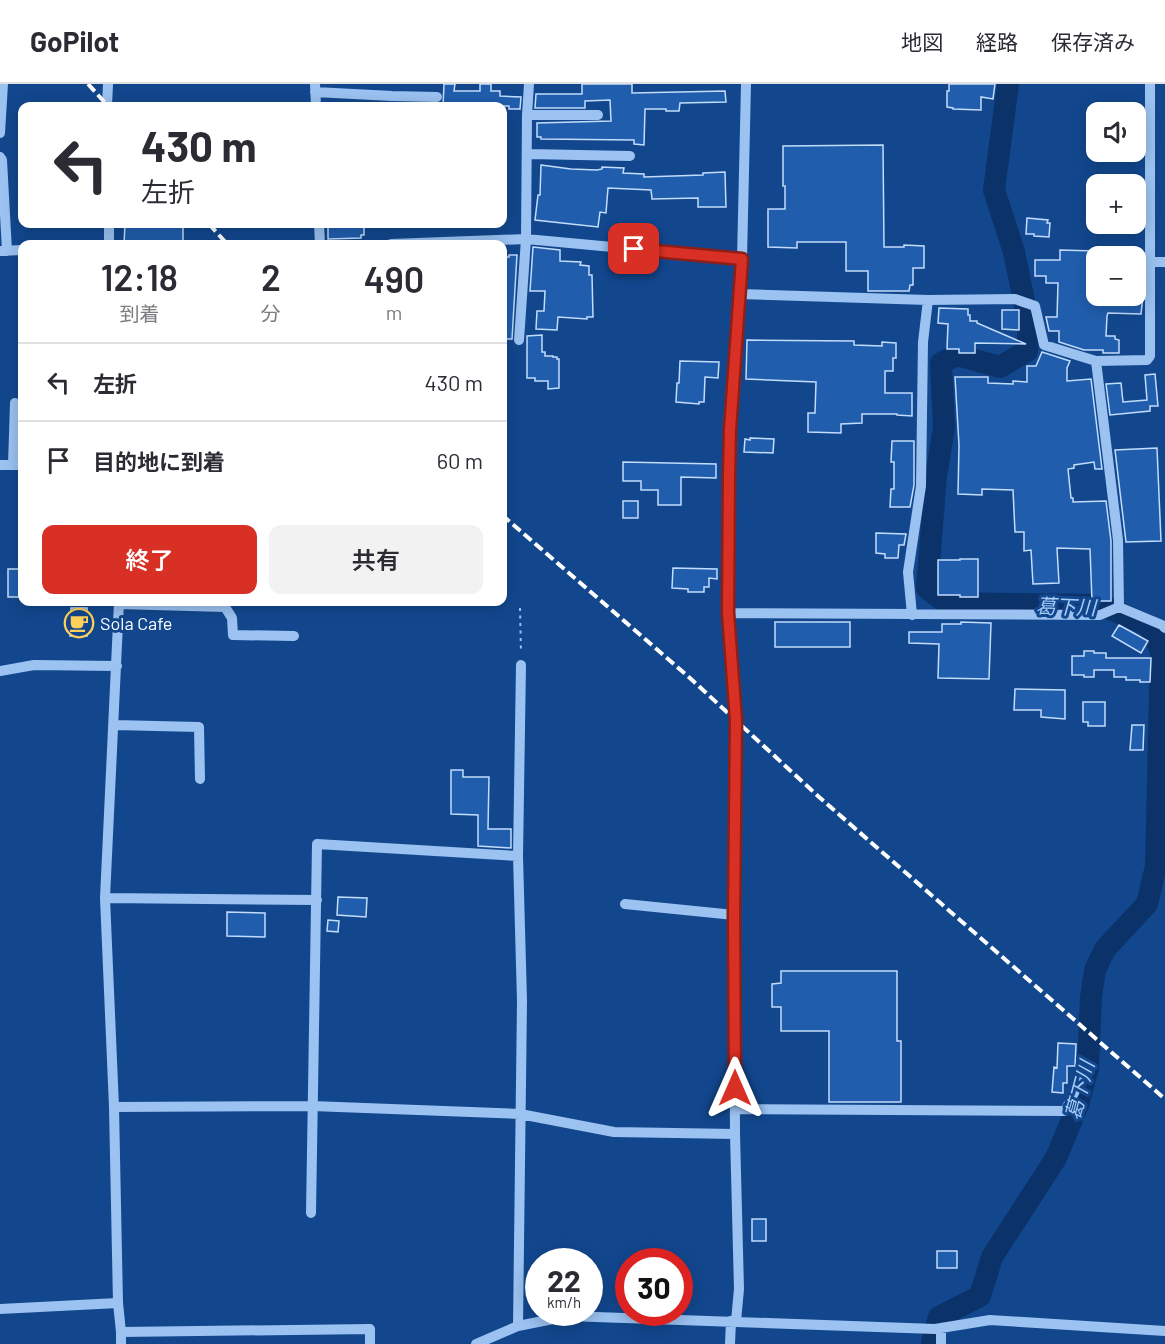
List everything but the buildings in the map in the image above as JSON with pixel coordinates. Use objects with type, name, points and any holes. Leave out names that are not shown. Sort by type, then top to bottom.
[{"type":"street","points":[[0,133],[3,84]]},
{"type":"street","points":[[107,102],[108,84]]},
{"type":"street","points":[[519,340],[526,239],[529,84]]},
{"type":"street","points":[[730,1344],[739,1289],[735,1134],[736,720],[728,613],[730,430],[742,259],[746,84]]},
{"type":"street","points":[[739,294],[928,300],[1015,299],[1035,306],[1044,345],[1096,361],[1147,360],[1150,356],[1150,84]]},
{"type":"street","points":[[315,88],[392,101],[437,97]]},
{"type":"street","points":[[527,115],[598,115]]},
{"type":"street","points":[[528,154],[630,156]]},
{"type":"street","points":[[1,159],[4,251]]},
{"type":"street","points":[[502,240],[526,239],[742,259]]},
{"type":"street","points":[[1150,262],[1165,262]]},
{"type":"street","points":[[912,615],[908,572],[921,486],[923,342],[928,300]]},
{"type":"street","points":[[1096,361],[1118,540],[1119,607]]},
{"type":"street","points":[[0,465],[18,465],[15,403]]},
{"type":"street","points":[[119,606],[105,898],[121,1344]]},
{"type":"street","points":[[198,606],[225,607],[232,618],[233,635],[294,636]]},
{"type":"street","points":[[728,613],[1100,615],[1119,607],[1165,628]]},
{"type":"street","points":[[0,671],[34,665],[117,666]]},
{"type":"street","points":[[518,1326],[522,1001],[518,856],[521,665]]},
{"type":"street","points":[[114,725],[199,727],[200,779]]},
{"type":"street","points":[[311,1213],[317,844],[518,856]]},
{"type":"street","points":[[105,898],[317,900]]},
{"type":"street","points":[[625,904],[734,915]]},
{"type":"street","points":[[736,1109],[1065,1111],[1075,1091],[1081,1070]]},
{"type":"street","points":[[114,1107],[312,1106],[520,1114],[615,1132],[735,1134]]},
{"type":"street","points":[[0,1309],[118,1303]]},
{"type":"street","points":[[476,1344],[518,1326],[568,1316],[935,1329],[990,1320],[1165,1331]]},
{"type":"street","points":[[941,1328],[941,1344]]},
{"type":"street","points":[[121,1332],[370,1329],[370,1344]]},
{"type":"path","points":[[520,608],[521,665]]},
{"type":"waterway","name":"葛下川","points":[[932,1344],[939,1317],[980,1296],[992,1257],[1056,1158],[1078,1105],[1088,1068],[1091,997],[1095,970],[1105,949],[1147,904],[1156,866],[1161,650],[1149,626],[1101,605],[946,603],[927,588],[936,476],[944,428],[941,363],[957,355],[1000,367],[1027,351],[1029,325],[1014,252],[994,190],[1008,84]]},
{"type":"railway","points":[[88,84],[104,102]]},
{"type":"railway","points":[[213,228],[223,240]]},
{"type":"railway","points":[[507,519],[691,679],[819,797],[1165,1099]]},
{"type":"place","name":"Sola Cafe","points":[[79,623]]},
{"type":"route","points":[[634,249],[742,259],[729,476],[728,613],[736,720],[735,1088]]}]
